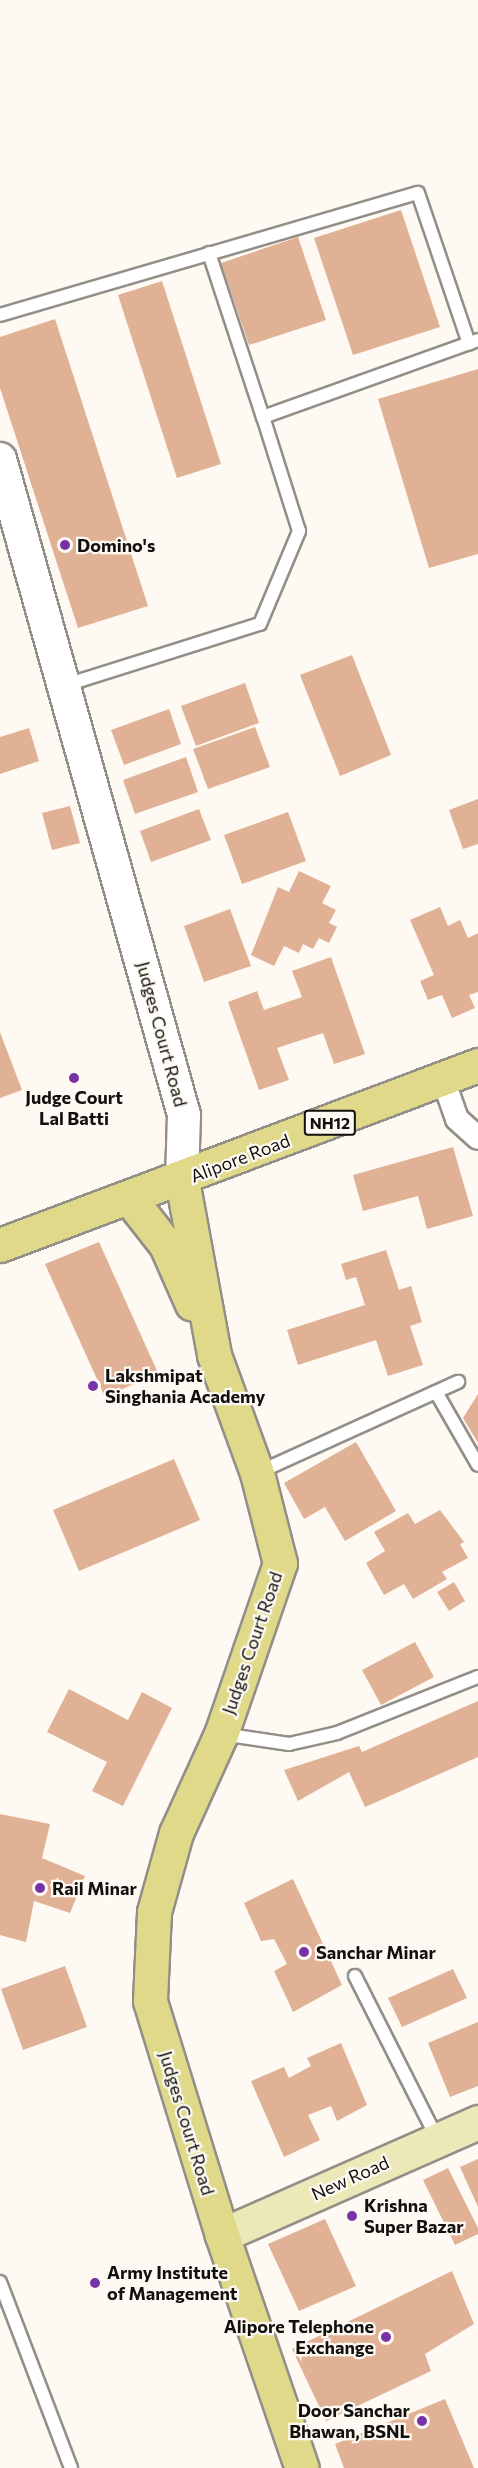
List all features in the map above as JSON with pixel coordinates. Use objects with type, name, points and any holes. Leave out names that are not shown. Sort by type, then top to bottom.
[{"type":"highway","name":"Alipore Road","points":[[0,1245],[182,1180],[478,1065]]},
{"type":"highway","name":"Judges Court Road","points":[[182,1180],[214,1355],[257,1473],[280,1563],[221,1734],[176,1833],[154,1912],[150,2001],[222,2235],[302,2468]]},
{"type":"highway","points":[[130,1199],[166,1245],[214,1355]]},
{"type":"main road","name":"Judges Court Road","points":[[0,459],[66,685],[184,1115],[182,1180]]},
{"type":"main road","name":"New Road","points":[[222,2235],[478,2122]]},
{"type":"street","points":[[443,1079],[457,1119],[478,1138]]},
{"type":"lane","points":[[0,315],[418,193],[474,342],[263,417]]},
{"type":"lane","points":[[66,685],[260,624],[299,531],[209,253]]},
{"type":"lane","points":[[257,1473],[458,1382]]},
{"type":"lane","points":[[436,1392],[478,1465]]},
{"type":"lane","points":[[221,1734],[289,1744],[337,1733],[478,1677]]},
{"type":"lane","points":[[356,1976],[438,2140]]},
{"type":"lane","points":[[0,2282],[71,2468]]},
{"type":"building","points":[[401,210],[440,327],[353,355],[314,238]]},
{"type":"building","points":[[298,237],[326,320],[249,345],[221,263]]},
{"type":"building","points":[[162,281],[221,464],[177,478],[118,295]]},
{"type":"building","points":[[55,319],[148,606],[78,628],[0,388],[0,337]]},
{"type":"building","points":[[478,369],[478,554],[429,568],[378,399]]},
{"type":"building","points":[[352,655],[391,755],[340,776],[300,675]]},
{"type":"building","points":[[245,683],[259,723],[196,746],[181,706]]},
{"type":"building","points":[[169,709],[181,744],[124,765],[111,730]]},
{"type":"building","points":[[255,727],[270,767],[208,789],[193,749]]},
{"type":"building","points":[[29,728],[39,761],[0,774],[0,737]]},
{"type":"building","points":[[186,757],[198,792],[135,814],[123,780]]},
{"type":"building","points":[[478,799],[478,844],[463,849],[449,810]]},
{"type":"building","points":[[70,806],[80,843],[52,850],[42,813]]},
{"type":"building","points":[[199,809],[211,840],[151,862],[140,831]]},
{"type":"building","points":[[288,812],[306,861],[242,884],[224,835]]},
{"type":"building","points":[[299,871],[331,886],[322,903],[336,910],[329,923],[337,927],[329,943],[319,938],[313,949],[303,944],[299,953],[284,946],[274,966],[251,955],[278,887],[289,892]]},
{"type":"building","points":[[440,907],[448,926],[460,920],[468,938],[478,933],[478,992],[469,995],[475,1008],[452,1018],[442,995],[428,1000],[420,981],[434,975],[410,920]]},
{"type":"building","points":[[230,909],[251,966],[204,982],[184,926]]},
{"type":"building","points":[[331,957],[365,1054],[334,1064],[323,1033],[277,1048],[289,1080],[259,1090],[228,1002],[257,991],[264,1010],[302,997],[292,971]]},
{"type":"building","points":[[0,1032],[22,1090],[0,1098]]},
{"type":"building","points":[[453,1147],[473,1216],[427,1229],[418,1196],[363,1211],[353,1175]]},
{"type":"building","points":[[99,1242],[158,1373],[105,1397],[45,1264]]},
{"type":"building","points":[[386,1250],[399,1290],[411,1286],[422,1322],[410,1326],[423,1365],[388,1376],[376,1340],[298,1365],[287,1330],[365,1305],[356,1277],[346,1280],[341,1264]]},
{"type":"building","points":[[478,1394],[478,1443],[463,1418]]},
{"type":"building","points":[[356,1442],[396,1511],[345,1541],[325,1507],[304,1519],[284,1483]]},
{"type":"building","points":[[174,1459],[200,1520],[79,1571],[53,1510]]},
{"type":"building","points":[[440,1510],[464,1542],[460,1544],[468,1558],[442,1572],[447,1579],[413,1599],[404,1584],[384,1595],[366,1563],[385,1551],[374,1532],[408,1513],[415,1524]]},
{"type":"building","points":[[454,1582],[465,1601],[449,1611],[437,1592]]},
{"type":"building","points":[[415,1642],[434,1677],[381,1705],[362,1670]]},
{"type":"building","points":[[69,1689],[128,1720],[142,1692],[172,1708],[123,1806],[92,1791],[107,1762],[47,1732]]},
{"type":"building","points":[[478,1701],[478,1757],[365,1807],[349,1772],[298,1801],[284,1770],[359,1746],[362,1752]]},
{"type":"building","name":"Rail Minar","points":[[0,1814],[50,1824],[42,1858],[85,1876],[70,1913],[34,1901],[26,1942],[0,1935]]},
{"type":"building","name":"Sanchar Minar","points":[[293,1879],[342,1985],[293,2012],[274,1971],[287,1964],[274,1939],[261,1941],[244,1903]]},
{"type":"building","points":[[65,1966],[87,2027],[23,2050],[1,1989]]},
{"type":"building","points":[[453,1969],[467,1998],[402,2027],[388,1998]]},
{"type":"building","points":[[478,2022],[478,2086],[450,2097],[428,2043]]},
{"type":"building","points":[[341,2043],[367,2105],[337,2121],[331,2106],[308,2115],[320,2140],[284,2157],[251,2081],[284,2067],[289,2078],[311,2066],[307,2058]]},
{"type":"building","points":[[478,2159],[478,2207],[460,2167]]},
{"type":"building","points":[[448,2168],[478,2228],[478,2234],[455,2245],[423,2180]]},
{"type":"building","points":[[325,2219],[356,2286],[299,2311],[268,2244]]},
{"type":"building","name":"Alipore Telephone Exchange","points":[[452,2271],[474,2324],[425,2354],[431,2371],[326,2421],[292,2349]]},
{"type":"building","name":"Door Sanchar Bhawan, BSNL","points":[[445,2399],[474,2468],[344,2468],[335,2444]]},
{"type":"place","name":"Domino's","points":[[65,545]]},
{"type":"place","name":"Judge Court Lal Batti","points":[[74,1078]]},
{"type":"place","name":"Lakshmipat Singhania Academy","points":[[93,1386]]},
{"type":"place","name":"Rail Minar","points":[[40,1888]]},
{"type":"place","name":"Sanchar Minar","points":[[304,1952]]},
{"type":"place","name":"Krishna Super Bazar","points":[[352,2216]]},
{"type":"place","name":"Army Institute of Management","points":[[95,2283]]},
{"type":"place","name":"Alipore Telephone Exchange","points":[[386,2337]]},
{"type":"place","name":"Door Sanchar Bhawan, BSNL","points":[[422,2421]]}]
